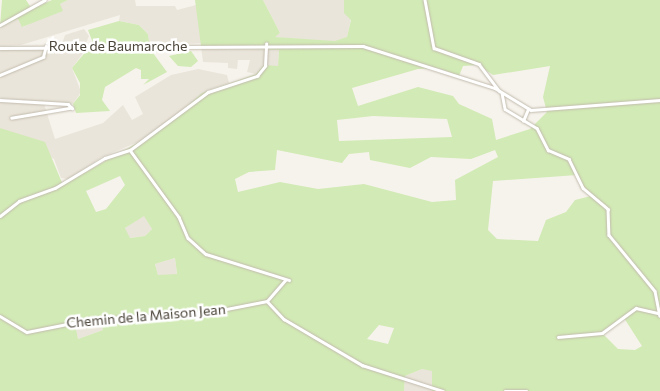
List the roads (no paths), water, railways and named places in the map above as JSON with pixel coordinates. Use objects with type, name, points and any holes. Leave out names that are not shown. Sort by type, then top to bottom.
[{"type":"street","points":[[0,25],[45,0]]},
{"type":"street","points":[[425,0],[434,48],[479,64],[501,92],[528,109],[566,110],[660,100]]},
{"type":"street","points":[[0,216],[19,201],[55,188],[105,158],[130,150],[173,121],[202,95],[257,76],[265,66],[266,44]]},
{"type":"street","name":"Route de Baumaroche","points":[[0,48],[46,46],[170,49],[266,44],[370,46],[501,92]]},
{"type":"street","points":[[0,75],[44,57],[46,46]]},
{"type":"street","points":[[501,92],[504,108],[537,128],[548,150],[572,162],[583,188],[608,209],[610,235],[655,291],[659,314],[636,308],[602,333],[558,336]]},
{"type":"street","points":[[0,100],[68,104],[72,108],[12,118]]},
{"type":"street","points":[[524,120],[528,109]]},
{"type":"street","points":[[130,150],[178,217],[188,238],[206,254],[266,270],[285,280],[289,280]]},
{"type":"street","points":[[285,280],[267,301],[284,319],[362,365],[443,391]]},
{"type":"street","name":"Chemin de la Maison Jean","points":[[0,316],[27,332],[92,319],[206,313],[267,301]]},
{"type":"street","points":[[505,391],[527,391]]}]
